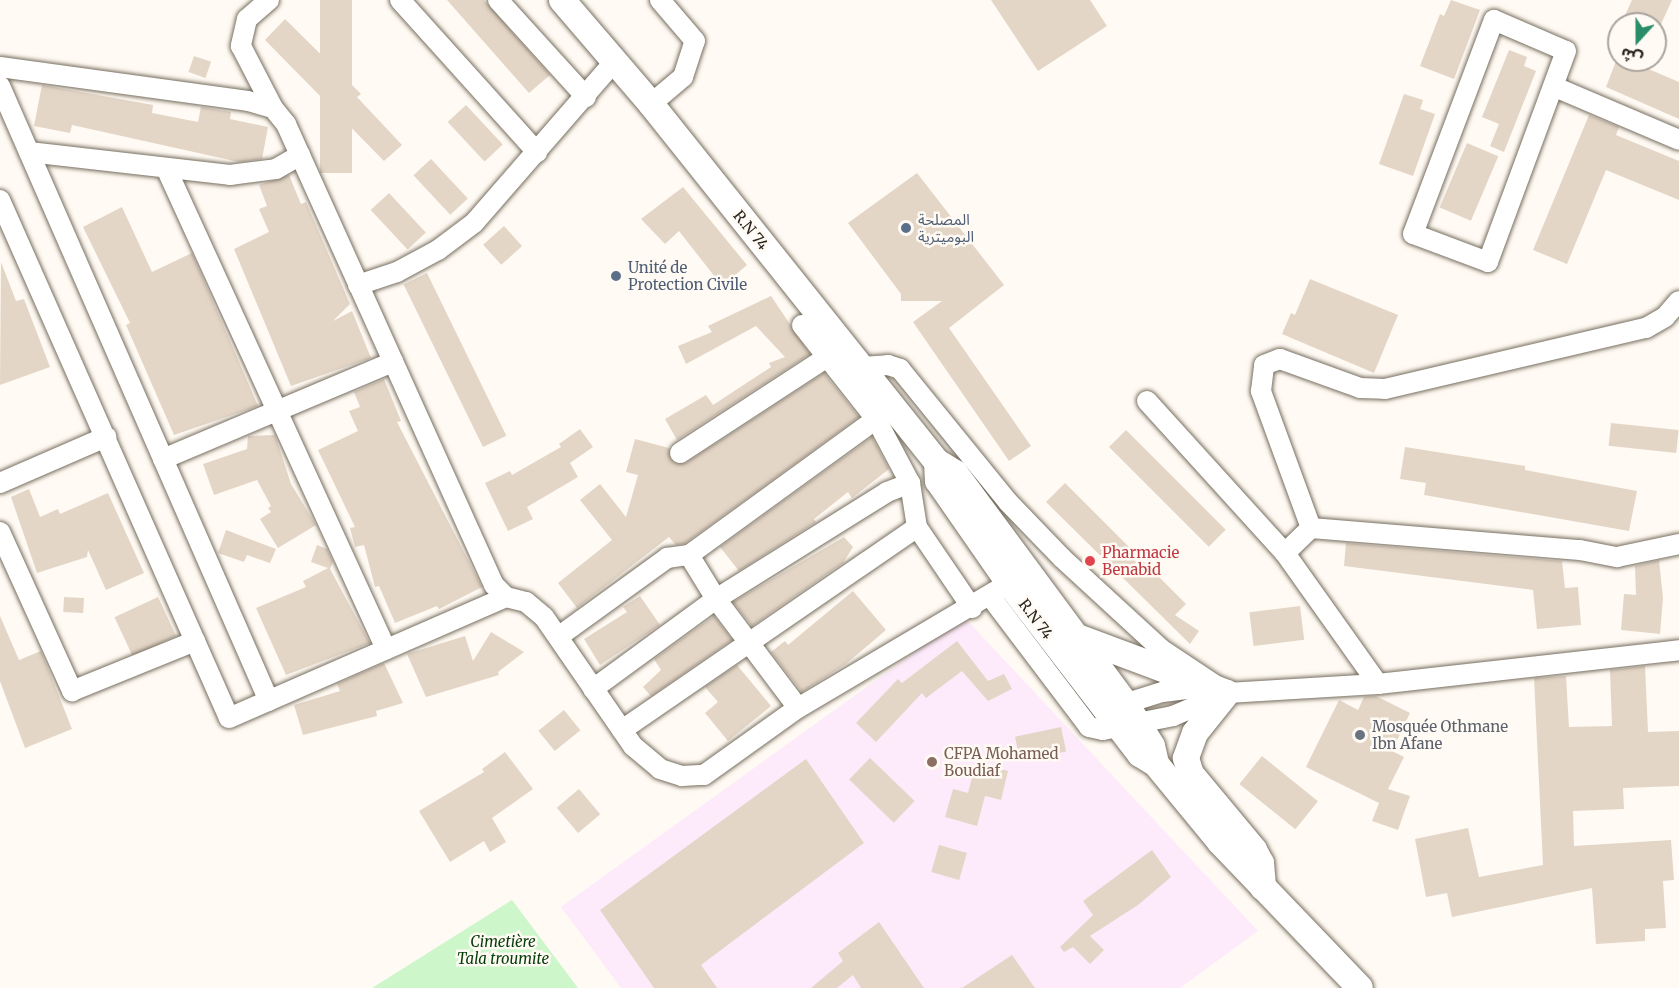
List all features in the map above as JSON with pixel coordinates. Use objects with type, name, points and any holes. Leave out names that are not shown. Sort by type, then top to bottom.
[{"type":"main road","name":"R.N 74","points":[[562,0],[651,104],[933,457],[955,473],[1080,638],[1140,754],[1155,764],[1263,888],[1360,988]]},
{"type":"main road","name":"R.N 74","points":[[933,457],[938,481],[999,590],[1121,715]]},
{"type":"main road","points":[[1080,638],[1227,693],[1195,733],[1186,758],[1191,774],[1254,850],[1261,863],[1263,888]]},
{"type":"street","points":[[269,0],[247,19],[241,46],[273,108],[286,124],[494,585],[506,597],[526,602],[544,617],[622,730],[660,769],[682,776],[704,775],[798,708],[972,608],[999,590]]},
{"type":"street","points":[[400,0],[537,152]]},
{"type":"street","points":[[498,0],[586,97]]},
{"type":"street","points":[[651,104],[682,77],[695,41],[660,0]]},
{"type":"street","points":[[1494,20],[1566,51],[1555,87],[1488,262],[1413,234],[1494,20]]},
{"type":"street","points":[[358,285],[397,272],[438,250],[474,223],[586,97],[614,62]]},
{"type":"street","points":[[0,67],[248,100],[273,108]]},
{"type":"street","points":[[0,86],[269,701]]},
{"type":"street","points":[[1555,87],[1679,140]]},
{"type":"street","points":[[29,152],[166,168],[256,175],[300,155]]},
{"type":"street","points":[[166,168],[386,649]]},
{"type":"street","points":[[1,206],[106,437],[229,718],[506,597]]},
{"type":"street","points":[[1311,528],[1261,392],[1264,365],[1280,359],[1360,388],[1385,389],[1646,328],[1665,317],[1679,301]]},
{"type":"street","points":[[802,325],[876,419],[910,483],[917,527],[972,608]]},
{"type":"street","points":[[680,453],[827,357]]},
{"type":"street","points":[[163,459],[276,409],[393,362]]},
{"type":"street","points":[[861,367],[888,365],[900,369],[1008,502],[1062,558],[1161,649],[1227,693]]},
{"type":"street","points":[[1147,401],[1285,553],[1378,684]]},
{"type":"street","points":[[558,637],[667,558],[689,555],[876,419]]},
{"type":"street","points":[[933,457],[954,435]]},
{"type":"street","points":[[0,483],[106,437]]},
{"type":"street","points":[[593,689],[716,599],[887,492],[910,483]]},
{"type":"street","points":[[622,730],[748,641],[917,527]]},
{"type":"street","points":[[1285,553],[1311,528],[1580,550],[1617,557],[1679,544]]},
{"type":"street","points":[[0,532],[72,691],[195,641]]},
{"type":"street","points":[[689,555],[716,599],[798,708]]},
{"type":"street","points":[[1121,715],[1173,716],[1227,693],[1378,684],[1679,650]]},
{"type":"shaded area","name":"CFPA Mohamed Boudiaf","points":[[964,617],[1258,931],[1180,988],[621,988],[561,907]]},
{"type":"green space","name":"Cimetière Tala troumite","points":[[512,900],[578,988],[372,988]]},
{"type":"building","points":[[320,0],[352,0],[352,173],[320,173]]},
{"type":"building","points":[[447,0],[484,0],[550,75],[529,93]]},
{"type":"building","points":[[991,0],[1090,0],[1107,26],[1038,71]]},
{"type":"building","points":[[1451,0],[1480,10],[1454,79],[1420,66],[1440,14],[1444,16]]},
{"type":"building","points":[[1632,0],[1672,0],[1666,12],[1626,12]]},
{"type":"building","points":[[285,19],[361,94],[357,97],[402,145],[384,161],[265,40]]},
{"type":"building","points":[[1509,50],[1527,57],[1524,66],[1536,71],[1504,152],[1490,146],[1499,124],[1482,117]]},
{"type":"building","points":[[194,56],[211,62],[205,78],[188,72]]},
{"type":"building","points":[[1612,72],[1656,72],[1679,82],[1679,119],[1606,87]]},
{"type":"building","points":[[42,85],[153,105],[152,113],[198,122],[201,107],[231,112],[230,119],[268,127],[262,159],[239,162],[72,125],[70,133],[34,126]]},
{"type":"building","points":[[1404,94],[1423,100],[1420,109],[1435,114],[1413,176],[1379,164]]},
{"type":"building","points":[[466,105],[503,144],[485,162],[448,122]]},
{"type":"building","points":[[1589,115],[1619,127],[1616,135],[1679,161],[1679,200],[1606,170],[1567,264],[1533,250]]},
{"type":"building","points":[[1467,143],[1498,156],[1471,221],[1440,207]]},
{"type":"building","points":[[431,159],[468,198],[450,215],[413,175]]},
{"type":"building","points":[[917,173],[1004,285],[949,328],[1031,446],[1009,461],[913,322],[942,301],[901,301],[901,294],[848,223]]},
{"type":"building","points":[[289,175],[301,204],[306,202],[350,304],[333,321],[352,311],[371,358],[291,386],[234,249],[269,232],[259,209],[267,206],[259,185]]},
{"type":"building","points":[[683,187],[747,265],[722,286],[679,231],[665,244],[641,219]]},
{"type":"building","points":[[389,193],[426,232],[408,250],[371,210]]},
{"type":"building","points":[[122,207],[152,272],[192,253],[258,406],[174,435],[126,325],[130,323],[83,227]]},
{"type":"building","points":[[504,226],[522,246],[501,265],[483,245]]},
{"type":"building","points":[[1,262],[16,301],[24,299],[50,367],[0,385]]},
{"type":"building","points":[[427,273],[506,436],[483,447],[404,284]]},
{"type":"building","points":[[1310,279],[1398,315],[1374,373],[1282,334],[1291,313],[1295,315]]},
{"type":"building","points":[[771,296],[810,354],[677,440],[665,419],[706,395],[713,405],[771,367],[769,363],[785,357],[756,326],[686,364],[678,346],[712,332],[708,326]]},
{"type":"building","points":[[824,373],[859,417],[684,544],[676,545],[669,537],[577,608],[558,583],[612,540],[580,500],[600,484],[626,517],[638,475],[626,472],[635,439],[669,448],[674,463],[686,463]]},
{"type":"building","points":[[384,379],[401,421],[397,422],[482,587],[439,609],[437,606],[395,623],[379,586],[375,587],[364,545],[355,547],[350,528],[355,527],[318,450],[358,431],[349,411],[360,407],[354,392]]},
{"type":"building","points":[[1611,423],[1679,430],[1676,453],[1609,446]]},
{"type":"building","points":[[580,429],[593,447],[570,463],[578,477],[527,507],[533,519],[508,531],[485,483],[510,471],[512,475],[561,447],[559,444]]},
{"type":"building","points":[[1126,430],[1226,530],[1209,547],[1109,447]]},
{"type":"building","points":[[275,435],[291,484],[316,525],[278,548],[260,519],[271,512],[268,508],[271,506],[257,480],[214,495],[203,464],[247,449],[248,436]]},
{"type":"building","points":[[872,437],[889,469],[852,498],[848,492],[814,519],[816,522],[739,571],[720,547]]},
{"type":"building","points":[[1405,447],[1525,466],[1525,470],[1637,491],[1629,531],[1424,495],[1426,483],[1400,479]]},
{"type":"building","points":[[1065,483],[1186,604],[1175,615],[1199,631],[1190,644],[1046,502]]},
{"type":"building","points":[[29,489],[40,517],[58,509],[60,514],[108,493],[144,573],[106,590],[88,550],[87,557],[37,573],[11,497]]},
{"type":"building","points":[[226,530],[276,549],[270,563],[247,555],[244,562],[218,553]]},
{"type":"building","points":[[844,537],[853,547],[843,563],[752,626],[733,602]]},
{"type":"building","points":[[1346,543],[1562,561],[1565,588],[1578,587],[1581,625],[1537,629],[1533,590],[1344,566]]},
{"type":"building","points":[[317,545],[327,549],[333,562],[330,569],[370,643],[286,675],[256,608],[306,587],[303,581],[328,568],[311,562]]},
{"type":"building","points":[[1659,560],[1663,598],[1660,634],[1621,630],[1624,594],[1636,595],[1635,566]]},
{"type":"building","points":[[853,591],[886,630],[846,664],[802,692],[771,652],[785,641],[788,645]]},
{"type":"building","points":[[640,596],[660,625],[600,665],[584,639],[627,612],[623,607]]},
{"type":"building","points":[[64,597],[84,598],[83,613],[63,612]]},
{"type":"building","points":[[158,597],[176,636],[133,656],[114,617]]},
{"type":"building","points":[[1300,606],[1304,640],[1254,646],[1249,612]]},
{"type":"building","points":[[0,616],[19,660],[41,651],[72,729],[25,748],[0,681]]},
{"type":"building","points":[[714,616],[732,640],[651,696],[643,687],[661,670],[654,659]]},
{"type":"building","points":[[491,632],[524,652],[498,672],[499,675],[426,697],[407,654],[465,636],[473,661]]},
{"type":"building","points":[[957,641],[988,681],[1004,674],[1012,689],[988,701],[962,671],[926,698],[922,693],[876,742],[856,723],[898,679],[902,683]]},
{"type":"building","points":[[384,663],[403,703],[376,711],[377,716],[303,735],[294,705],[340,691],[337,684]]},
{"type":"building","points":[[737,665],[771,706],[728,741],[705,713],[718,702],[705,687]]},
{"type":"building","points":[[1645,666],[1648,732],[1679,731],[1679,786],[1623,788],[1624,809],[1573,811],[1574,846],[1671,840],[1674,880],[1663,881],[1666,928],[1645,929],[1645,941],[1596,944],[1592,888],[1452,917],[1447,893],[1426,897],[1415,839],[1468,828],[1479,877],[1543,865],[1534,678],[1566,676],[1569,727],[1612,726],[1610,670]]},
{"type":"building","name":"Mosquée Othmane Ibn Afane","points":[[1376,696],[1410,713],[1392,751],[1404,757],[1388,789],[1410,796],[1398,830],[1372,821],[1379,803],[1306,767],[1339,700],[1358,710],[1364,697]]},
{"type":"building","points":[[564,710],[580,730],[555,751],[538,731]]},
{"type":"building","points":[[1061,727],[1066,751],[1020,761],[1015,737]]},
{"type":"building","points":[[505,752],[533,789],[492,818],[506,842],[490,852],[484,841],[450,862],[419,811],[484,772],[482,769]]},
{"type":"building","points":[[1262,756],[1318,801],[1295,829],[1239,784]]},
{"type":"building","points":[[870,758],[915,801],[894,823],[849,780]]},
{"type":"building","points":[[806,759],[864,843],[701,965],[717,988],[654,988],[600,910]]},
{"type":"building","points":[[976,762],[1008,771],[1001,800],[985,796],[977,826],[945,817],[953,789],[968,793]]},
{"type":"building","points":[[579,789],[600,814],[578,833],[557,808]]},
{"type":"building","points":[[939,845],[967,853],[959,880],[931,872]]},
{"type":"building","points":[[1152,850],[1171,877],[1138,905],[1090,936],[1104,950],[1090,964],[1073,947],[1064,952],[1060,947],[1093,915],[1083,901]]},
{"type":"building","points":[[879,922],[924,988],[861,988],[853,975],[837,988],[811,988],[843,961],[838,953]]},
{"type":"building","points":[[1012,955],[1035,988],[962,988]]},
{"type":"place","name":"المصلحة البوميترية","points":[[906,228]]},
{"type":"place","name":"Unité de Protection Civile","points":[[616,276]]},
{"type":"place","name":"Pharmacie Benabid","points":[[1090,561]]},
{"type":"place","name":"Mosquée Othmane Ibn Afane","points":[[1360,735]]},
{"type":"place","name":"CFPA Mohamed Boudiaf","points":[[932,762]]}]
